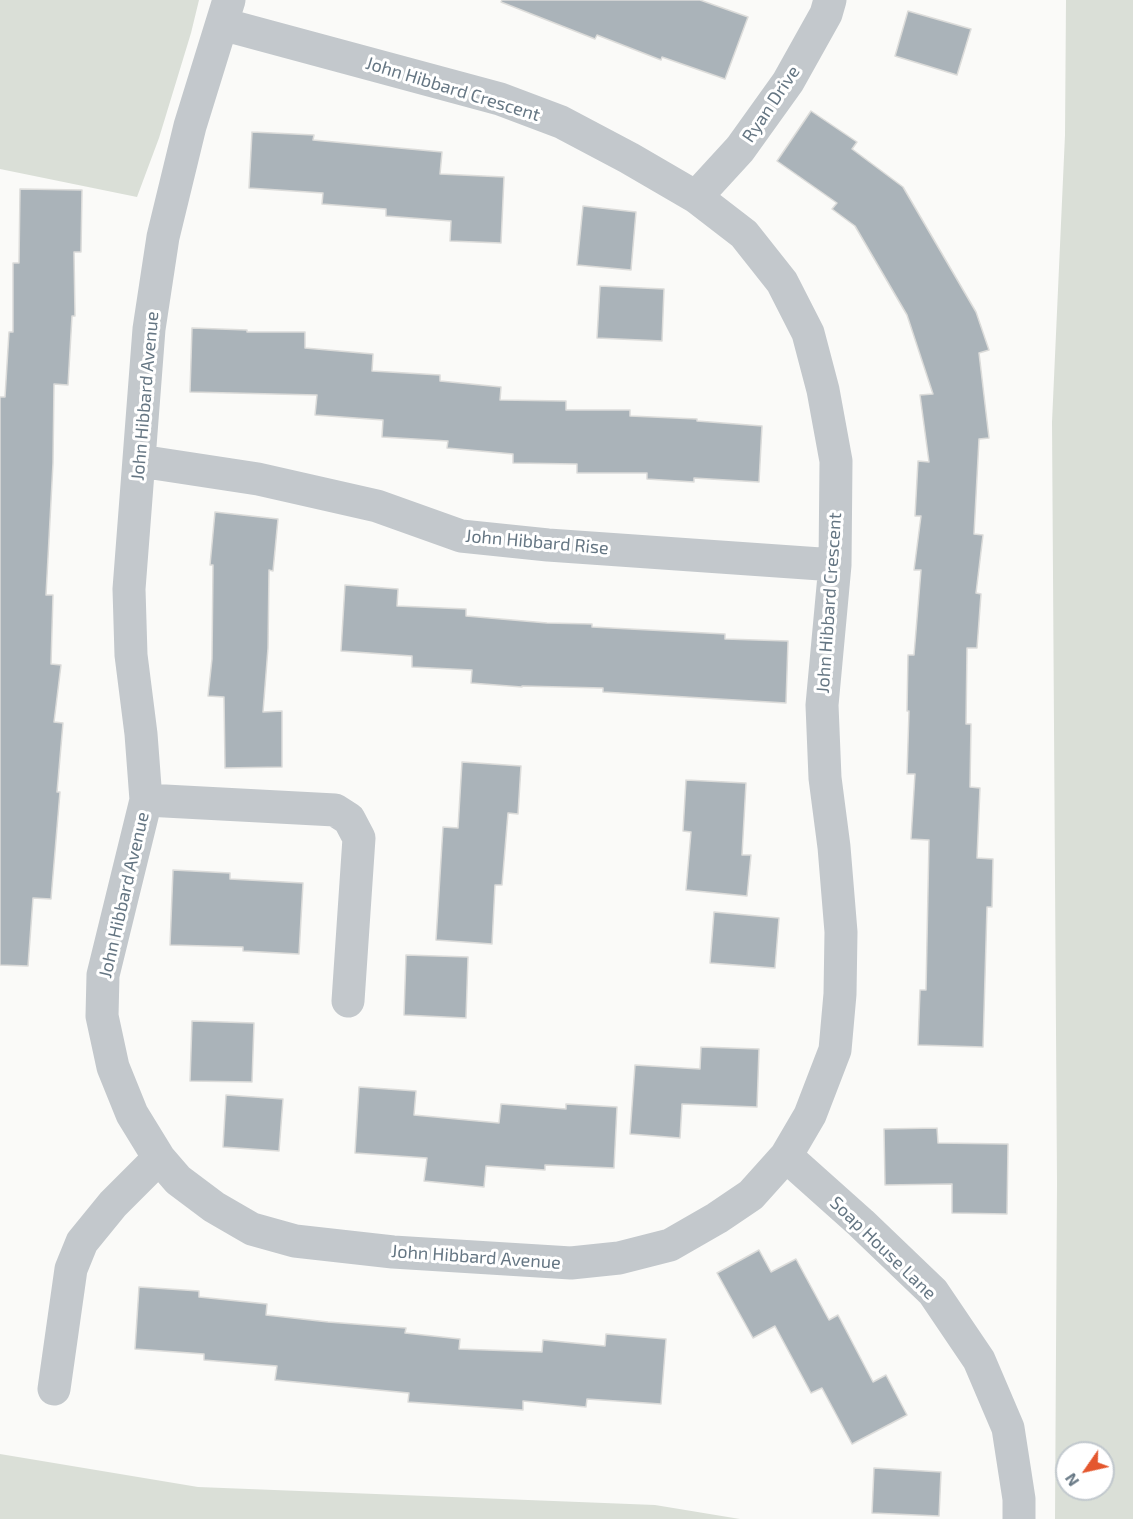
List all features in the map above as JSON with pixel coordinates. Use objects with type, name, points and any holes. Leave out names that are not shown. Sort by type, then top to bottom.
[{"type":"street","name":"Ryan Drive","points":[[696,197],[740,149],[788,82],[826,14],[830,0]]},
{"type":"street","name":"John Hibbard Crescent","points":[[225,12],[500,99],[561,122],[629,158],[696,197],[744,234],[782,282],[808,333],[824,390],[836,461],[835,565],[822,705],[825,778],[834,847],[841,933],[840,994],[834,1050],[810,1115],[786,1156]]},
{"type":"street","name":"John Hibbard Avenue","points":[[225,12],[190,126],[163,237],[149,328],[129,600],[130,655],[141,735],[146,800],[103,975],[102,1016],[113,1067],[132,1114],[159,1158],[178,1180],[214,1207],[252,1229],[295,1241],[393,1252],[571,1263],[620,1258],[670,1245],[717,1218],[751,1195],[786,1156]]},
{"type":"street","name":"John Hibbard Rise","points":[[140,461],[258,479],[377,506],[461,536],[548,545],[835,565]]},
{"type":"street","name":"John Hibbard Avenue","points":[[146,800],[335,810],[349,819],[359,838],[348,1001]]},
{"type":"street","name":"Soap House Lane","points":[[786,1156],[861,1223],[933,1293],[979,1360],[1008,1428],[1019,1499],[1019,1519]]},
{"type":"street","points":[[54,1389],[71,1269],[82,1242],[113,1204],[159,1158]]},
{"type":"shaded area","points":[[0,0],[199,0],[159,138],[137,197],[0,169]]},
{"type":"shaded area","points":[[1066,0],[1133,0],[1133,1519],[1055,1519],[1055,1501],[1115,1501],[1115,1441],[1055,1441],[1057,1183],[1052,422],[1065,135]]},
{"type":"shaded area","points":[[0,1454],[198,1487],[655,1505],[740,1519],[0,1519]]},
{"type":"building","points":[[502,0],[700,0],[748,17],[725,79],[662,57],[661,60],[597,35],[595,39],[501,2]]},
{"type":"building","points":[[908,11],[971,29],[957,75],[895,56]]},
{"type":"building","points":[[811,111],[857,142],[852,149],[903,187],[976,312],[989,350],[979,353],[989,438],[979,439],[974,534],[983,535],[976,593],[981,594],[977,648],[967,648],[966,724],[971,724],[970,787],[980,788],[977,858],[993,859],[992,907],[987,907],[983,1047],[918,1045],[920,990],[926,990],[929,840],[911,839],[915,774],[907,774],[908,655],[914,655],[921,570],[914,570],[921,516],[915,516],[918,461],[929,462],[920,395],[933,394],[907,315],[855,226],[832,209],[837,203],[777,161]]},
{"type":"building","points":[[252,132],[314,135],[313,140],[442,152],[440,174],[504,177],[501,243],[450,241],[451,221],[386,216],[386,209],[322,204],[323,193],[249,188]]},
{"type":"building","points":[[20,189],[82,190],[81,252],[74,252],[75,316],[72,316],[68,385],[54,384],[53,463],[46,595],[53,595],[51,664],[61,665],[54,722],[63,723],[57,792],[60,792],[51,899],[33,898],[28,966],[0,965],[0,397],[5,397],[9,332],[13,332],[13,263],[19,263]]},
{"type":"building","points":[[583,206],[636,212],[631,270],[577,265]]},
{"type":"building","points":[[600,286],[664,289],[662,341],[597,338]]},
{"type":"building","points":[[192,328],[247,330],[247,332],[305,332],[305,348],[373,354],[372,371],[440,375],[440,381],[501,387],[500,400],[566,401],[566,410],[630,410],[630,416],[697,419],[697,421],[762,426],[759,482],[694,478],[694,482],[647,479],[647,473],[577,473],[577,464],[513,463],[513,454],[447,448],[448,441],[382,437],[383,420],[315,415],[317,395],[190,392]]},
{"type":"building","points":[[215,512],[278,519],[273,571],[269,570],[268,648],[263,712],[282,711],[282,767],[225,768],[224,697],[208,696],[212,659],[213,565],[210,565]]},
{"type":"building","points":[[345,585],[398,589],[397,606],[466,609],[466,616],[547,623],[592,624],[592,627],[725,634],[725,639],[788,641],[786,703],[603,692],[603,688],[522,687],[471,683],[472,670],[412,667],[412,656],[341,651]]},
{"type":"building","points":[[462,762],[521,766],[518,814],[508,813],[502,885],[495,885],[492,944],[436,940],[443,827],[458,828]]},
{"type":"building","points":[[686,780],[746,783],[742,855],[751,855],[747,896],[686,890],[691,832],[683,831]]},
{"type":"building","points":[[173,870],[230,873],[230,879],[303,883],[299,954],[243,951],[243,947],[170,945]]},
{"type":"building","points":[[714,912],[779,918],[775,968],[710,963]]},
{"type":"building","points":[[406,955],[468,957],[466,1018],[404,1015]]},
{"type":"building","points":[[192,1021],[254,1023],[252,1082],[190,1081]]},
{"type":"building","points":[[701,1047],[759,1049],[757,1107],[682,1104],[680,1138],[630,1134],[635,1065],[700,1069]]},
{"type":"building","points":[[359,1087],[416,1091],[414,1115],[499,1123],[501,1104],[566,1109],[566,1104],[617,1107],[614,1168],[545,1165],[545,1170],[486,1166],[484,1187],[424,1181],[427,1158],[355,1153]]},
{"type":"building","points":[[226,1095],[283,1099],[279,1151],[223,1147]]},
{"type":"building","points":[[937,1128],[938,1143],[1008,1144],[1007,1214],[952,1213],[952,1184],[885,1185],[884,1129]]},
{"type":"building","points":[[759,1250],[771,1272],[796,1259],[829,1320],[838,1315],[873,1382],[886,1375],[907,1415],[852,1444],[822,1388],[811,1393],[775,1326],[753,1338],[717,1273]]},
{"type":"building","points":[[139,1287],[199,1291],[199,1297],[267,1304],[266,1315],[406,1328],[405,1333],[460,1339],[459,1349],[542,1352],[543,1340],[605,1346],[606,1334],[666,1339],[661,1404],[587,1399],[586,1407],[523,1401],[523,1410],[408,1402],[409,1393],[275,1380],[277,1366],[204,1360],[204,1354],[135,1349]]},
{"type":"building","points":[[874,1468],[941,1472],[939,1516],[872,1513]]}]
